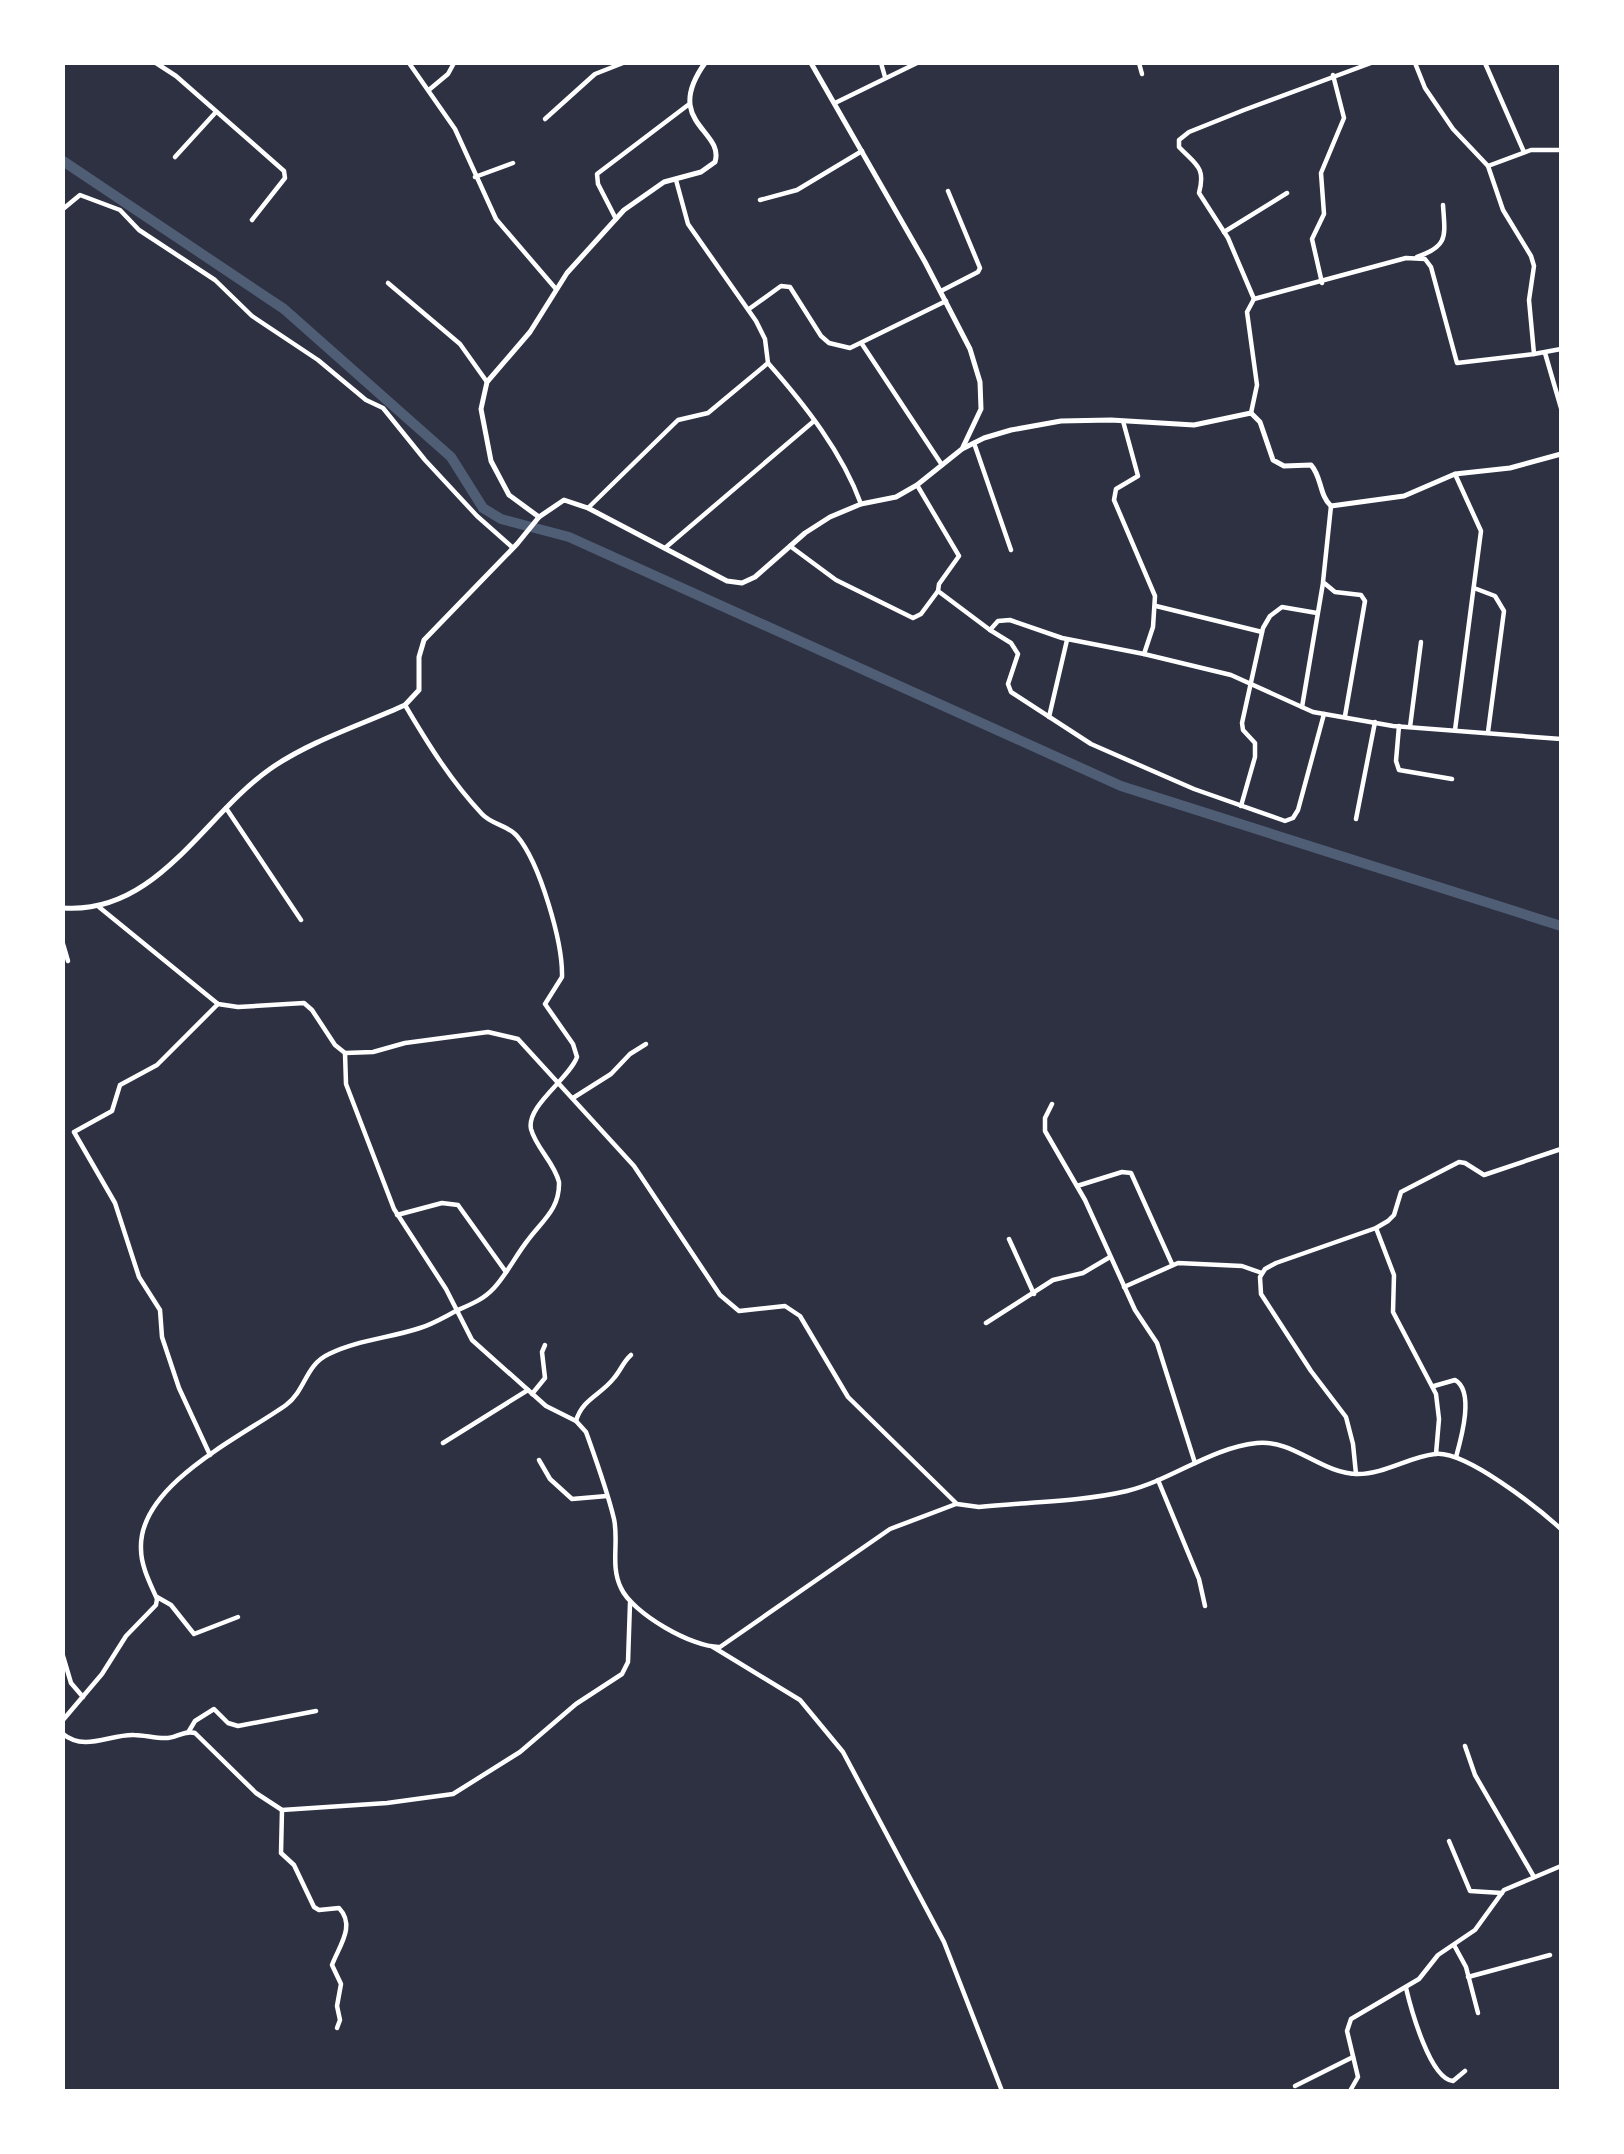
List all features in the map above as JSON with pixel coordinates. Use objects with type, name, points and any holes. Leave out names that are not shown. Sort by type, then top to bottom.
[{"type":"street","points":[[156,63],[286,175],[252,220]]},
{"type":"street","points":[[409,63],[430,89],[455,129],[496,219],[556,289]]},
{"type":"street","points":[[430,89],[448,74],[454,63]]},
{"type":"street","points":[[545,119],[595,74],[623,63]]},
{"type":"street","points":[[539,517],[509,495],[491,461],[481,409],[487,382],[530,332],[556,289],[616,219],[648,191],[664,182],[701,172],[716,158],[688,105],[691,86],[705,63]]},
{"type":"street","points":[[811,63],[941,291],[970,349],[980,382],[981,409],[962,449]]},
{"type":"street","points":[[881,63],[885,78]]},
{"type":"street","points":[[835,103],[917,63]]},
{"type":"street","points":[[1139,63],[1142,74]]},
{"type":"street","points":[[1254,299],[1224,232],[1199,193],[1204,180],[1199,166],[1179,147],[1179,140],[1189,132],[1333,75],[1371,63]]},
{"type":"street","points":[[1415,63],[1425,88],[1453,130],[1488,166],[1503,210],[1534,266],[1529,300],[1534,354]]},
{"type":"street","points":[[1485,63],[1524,152]]},
{"type":"street","points":[[1322,283],[1312,239],[1324,214],[1321,173],[1344,118],[1333,75]]},
{"type":"street","points":[[616,219],[598,184],[597,174],[688,105]]},
{"type":"street","points":[[176,157],[216,112]]},
{"type":"street","points":[[1488,166],[1539,148],[1561,150]]},
{"type":"street","points":[[760,200],[797,190],[863,151]]},
{"type":"street","points":[[475,177],[513,163]]},
{"type":"street","points":[[676,180],[688,224],[749,309],[765,338],[768,363],[814,421],[844,465],[861,504]]},
{"type":"street","points":[[941,291],[972,276],[980,268],[948,191]]},
{"type":"street","points":[[1224,232],[1287,193]]},
{"type":"street","points":[[63,209],[80,195],[117,209],[136,228],[215,280],[252,316],[318,360],[366,400],[383,408],[425,460],[477,516],[515,546]]},
{"type":"street","points":[[1251,413],[1257,385],[1247,312],[1254,299],[1433,252],[1441,244],[1445,232],[1443,205]]},
{"type":"street","points":[[1416,258],[1425,259],[1431,267],[1457,363],[1561,349]]},
{"type":"street","points":[[388,283],[466,350],[487,382]]},
{"type":"street","points":[[749,309],[785,285],[794,292],[826,340],[850,348],[946,301]]},
{"type":"street","points":[[862,344],[942,465]]},
{"type":"street","points":[[1545,353],[1561,408]]},
{"type":"street","points":[[588,508],[678,420],[708,413],[768,363]]},
{"type":"street","points":[[63,908],[99,907],[117,900],[159,874],[271,768],[405,705],[419,690],[419,657],[424,640],[515,546],[539,517],[564,500],[588,508],[727,581],[742,583],[755,577],[790,546],[830,517],[861,504],[883,501],[917,485],[962,449],[1011,430],[1061,421],[1123,420],[1194,425],[1251,413]]},
{"type":"street","points":[[1251,413],[1260,422],[1273,460],[1284,466],[1311,465],[1319,477],[1323,497],[1331,506],[1323,582],[1302,707]]},
{"type":"street","points":[[1123,420],[1138,476],[1116,489],[1114,500],[1152,586],[1156,606],[1153,627],[1143,654]]},
{"type":"street","points":[[665,548],[814,421]]},
{"type":"street","points":[[974,443],[1011,550]]},
{"type":"street","points":[[1331,506],[1404,496],[1455,474],[1510,468],[1561,454]]},
{"type":"street","points":[[1455,474],[1481,531],[1455,730]]},
{"type":"street","points":[[790,546],[836,580],[907,616],[918,617],[959,556],[917,485]]},
{"type":"street","points":[[1323,582],[1335,592],[1361,595],[1365,601],[1345,716]]},
{"type":"street","points":[[1474,588],[1495,596],[1504,611],[1488,732]]},
{"type":"street","points":[[938,591],[1011,643],[1018,654],[1008,684],[1011,692],[1091,744],[1194,789],[1285,821],[1293,818],[1298,810],[1324,714]]},
{"type":"street","points":[[1156,606],[1262,632]]},
{"type":"street","points":[[1241,806],[1255,757],[1254,738],[1241,727],[1262,632],[1269,616],[1282,607],[1317,613]]},
{"type":"street","points":[[990,630],[998,621],[1010,620],[1067,639],[1231,675],[1324,714],[1399,726],[1561,739]]},
{"type":"street","points":[[1049,717],[1067,639]]},
{"type":"street","points":[[1410,727],[1421,642]]},
{"type":"street","points":[[63,1720],[107,1667],[126,1636],[153,1609],[156,1597],[141,1550],[146,1523],[168,1491],[210,1455],[287,1404],[302,1389],[311,1366],[327,1354],[422,1328],[486,1296],[529,1238],[549,1218],[560,1188],[554,1168],[534,1138],[530,1125],[537,1107],[560,1083],[577,1057],[573,1044],[545,1004],[562,977],[551,907],[521,842],[511,830],[483,816],[438,761],[405,705]]},
{"type":"street","points":[[1356,819],[1375,722]]},
{"type":"street","points":[[1399,726],[1396,761],[1399,769],[1452,779]]},
{"type":"street","points":[[226,808],[301,920]]},
{"type":"street","points":[[99,907],[218,1004],[238,1007],[304,1003],[312,1010],[335,1045],[345,1052],[373,1052],[455,1035],[497,1033],[525,1045],[634,1166],[720,1296],[740,1311],[785,1306],[800,1316],[848,1397],[957,1504]]},
{"type":"street","points":[[63,944],[68,961]]},
{"type":"street","points":[[210,1455],[179,1388],[161,1333],[160,1310],[139,1277],[115,1203],[74,1132],[111,1111],[120,1085],[157,1065],[218,1004]]},
{"type":"street","points":[[573,1098],[611,1074],[626,1057],[646,1044]]},
{"type":"street","points":[[345,1052],[346,1084],[397,1215],[437,1274],[472,1340],[546,1406],[576,1421],[586,1432],[614,1521],[617,1577],[630,1602],[663,1626],[713,1647],[800,1700],[843,1752],[944,1942],[1002,2091]]},
{"type":"street","points":[[1052,1104],[1045,1118],[1045,1131],[1077,1186],[1124,1287],[1157,1343],[1195,1463]]},
{"type":"street","points":[[1262,1273],[1276,1263],[1304,1251],[1376,1228],[1394,1216],[1401,1192],[1459,1162],[1483,1175],[1561,1149]]},
{"type":"street","points":[[1077,1186],[1122,1172],[1131,1172],[1172,1264]]},
{"type":"street","points":[[397,1215],[454,1202],[506,1272]]},
{"type":"street","points":[[1376,1228],[1394,1275],[1393,1312],[1434,1386],[1439,1419],[1436,1454]]},
{"type":"street","points":[[1009,1239],[1034,1294]]},
{"type":"street","points":[[986,1323],[1053,1280],[1083,1273],[1110,1257]]},
{"type":"street","points":[[1124,1287],[1172,1264],[1242,1266],[1262,1273]]},
{"type":"street","points":[[1262,1273],[1261,1294],[1311,1371],[1346,1418],[1353,1444],[1356,1474]]},
{"type":"street","points":[[443,1443],[530,1392],[545,1378],[542,1356],[545,1345]]},
{"type":"street","points":[[576,1421],[581,1406],[615,1377],[623,1362],[631,1355]]},
{"type":"street","points":[[1434,1386],[1455,1380],[1462,1386],[1465,1409],[1457,1457]]},
{"type":"street","points":[[713,1647],[738,1636],[890,1529],[957,1504],[979,1507],[1118,1493],[1232,1448],[1259,1443],[1277,1444],[1356,1474],[1374,1472],[1436,1454],[1457,1457],[1561,1529]]},
{"type":"street","points":[[539,1460],[550,1479],[572,1499],[607,1496]]},
{"type":"street","points":[[1158,1479],[1199,1579],[1205,1606]]},
{"type":"street","points":[[156,1597],[171,1605],[195,1634],[238,1617]]},
{"type":"street","points":[[189,1731],[205,1741],[256,1793],[282,1810],[416,1800],[460,1791],[520,1752],[576,1704],[622,1674],[628,1662],[630,1602]]},
{"type":"street","points":[[63,1656],[71,1683],[83,1697]]},
{"type":"street","points":[[63,1734],[73,1740],[88,1742],[123,1735],[166,1738],[189,1731],[195,1721],[214,1709],[228,1723],[238,1726],[316,1711]]},
{"type":"street","points":[[1465,1746],[1475,1775],[1534,1877]]},
{"type":"street","points":[[282,1810],[281,1853],[294,1865],[314,1908],[339,1908],[346,1920],[344,1939],[332,1965],[341,1984],[337,2006],[340,2020],[337,2028]]},
{"type":"street","points":[[1448,1841],[1470,1891],[1502,1892],[1561,1866]]},
{"type":"street","points":[[1350,2091],[1358,2077],[1347,2031],[1351,2019],[1419,1979],[1438,1955],[1480,1924],[1502,1892]]},
{"type":"street","points":[[1454,1945],[1468,1977],[1478,2013]]},
{"type":"street","points":[[1468,1977],[1550,1955]]},
{"type":"street","points":[[1406,1988],[1418,2031],[1441,2076],[1453,2081],[1465,2071]]},
{"type":"street","points":[[1295,2086],[1353,2057]]},
{"type":"waterway","points":[[63,161],[284,309],[451,457],[483,508],[501,519],[569,537],[1121,786],[1561,926]]}]
